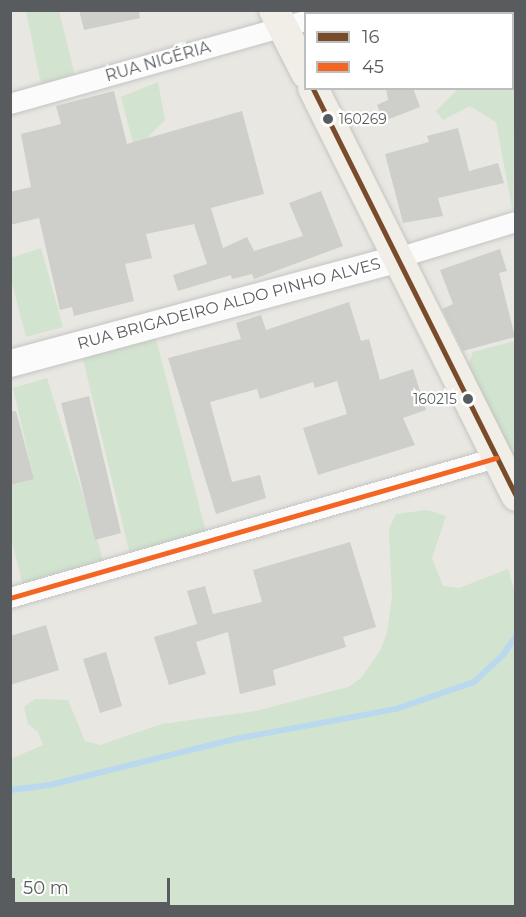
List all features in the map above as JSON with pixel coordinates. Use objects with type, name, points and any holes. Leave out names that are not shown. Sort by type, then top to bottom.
[{"type":"main road","points":[[288,20],[304,67]]},
{"type":"main road","points":[[314,90],[516,496]]},
{"type":"street","name":"RUA NIGÉRIA","points":[[10,104],[288,20]]},
{"type":"street","name":"RUA BRIGADEIRO ALDO PINHO ALVES","points":[[10,363],[398,258],[516,222]]},
{"type":"street","points":[[10,598],[496,458]]},
{"type":"green space","points":[[26,11],[59,11],[75,76],[41,85]]},
{"type":"green space","points":[[515,27],[513,212],[496,122],[470,106],[443,120],[436,111],[457,90],[514,90]]},
{"type":"green space","points":[[158,82],[165,120],[146,139],[133,143],[121,97]]},
{"type":"green space","points":[[41,248],[63,327],[26,337],[11,279],[11,258]]},
{"type":"green space","points":[[156,339],[207,536],[131,559],[82,355]]},
{"type":"green space","points":[[515,341],[515,473],[460,370],[468,367],[473,352]]},
{"type":"green space","points":[[47,378],[105,566],[24,589],[11,538],[10,485],[34,479],[13,388]]},
{"type":"green space","points":[[427,510],[446,516],[432,558],[443,586],[459,588],[508,569],[515,593],[515,906],[11,906],[11,759],[43,745],[38,732],[28,724],[24,707],[35,699],[68,700],[85,741],[100,745],[162,724],[256,711],[348,687],[361,678],[380,651],[387,633],[392,597],[389,529],[396,514]]},
{"type":"building","points":[[79,10],[139,10],[140,18],[84,30]]},
{"type":"building","points":[[386,90],[414,90],[420,107],[384,121],[377,105],[388,100]]},
{"type":"building","points":[[114,91],[127,144],[242,111],[264,194],[211,208],[223,248],[247,237],[254,251],[303,236],[289,203],[321,191],[343,246],[254,279],[252,274],[232,279],[231,275],[178,291],[173,275],[207,264],[194,224],[146,234],[152,258],[125,264],[134,301],[74,316],[72,307],[60,310],[39,218],[10,225],[10,192],[31,187],[21,134],[61,124],[56,106]]},
{"type":"building","points":[[458,128],[469,171],[498,163],[504,183],[438,198],[443,216],[403,223],[385,154],[429,142],[427,136]]},
{"type":"building","points":[[500,249],[507,271],[499,273],[515,337],[463,351],[442,309],[453,304],[440,270]]},
{"type":"building","points":[[349,302],[361,341],[369,339],[380,380],[413,369],[426,410],[403,418],[415,445],[318,475],[303,428],[347,414],[337,381],[315,388],[313,382],[260,399],[257,389],[210,402],[232,482],[260,475],[266,498],[216,514],[168,358],[241,339],[236,323],[261,315],[266,330]]},
{"type":"building","points":[[89,396],[121,533],[95,540],[61,403]]},
{"type":"building","points":[[16,411],[34,479],[10,485],[10,412]]},
{"type":"building","points":[[350,542],[376,627],[343,637],[346,647],[273,670],[276,685],[240,694],[228,632],[196,642],[206,674],[169,685],[154,637],[197,624],[187,591],[205,586],[213,614],[262,602],[253,570]]},
{"type":"building","points":[[46,625],[59,670],[10,685],[10,636]]},
{"type":"building","points":[[106,652],[122,706],[100,713],[83,659]]},
{"type":"waterway","points":[[10,790],[50,785],[235,739],[396,709],[474,682],[503,655],[516,636]]},
{"type":"transit line","name":"16","points":[[314,90],[516,496]]},
{"type":"transit line","name":"45","points":[[10,598],[496,458]]},
{"type":"place","name":"160269","points":[[328,119]]},
{"type":"place","name":"160215","points":[[468,399]]}]
